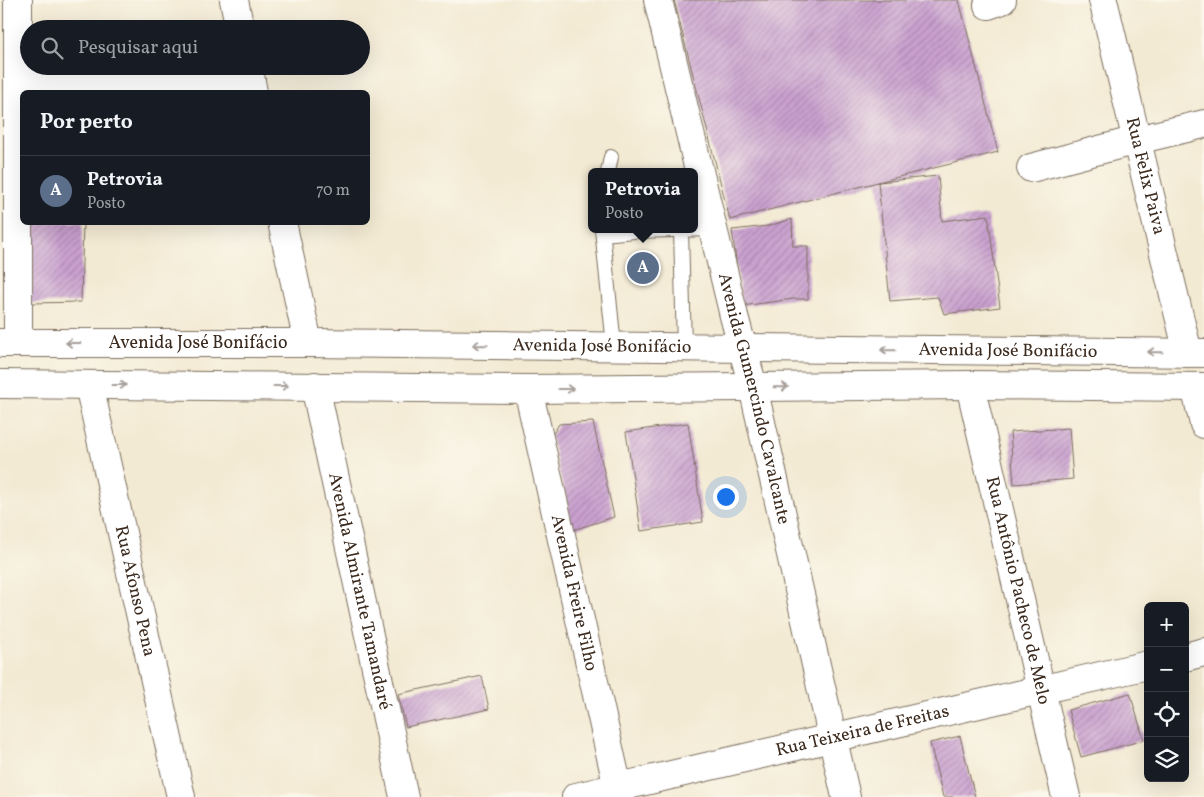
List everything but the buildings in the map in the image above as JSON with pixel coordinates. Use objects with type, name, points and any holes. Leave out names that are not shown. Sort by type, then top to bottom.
[{"type":"street","points":[[9,343],[19,80],[18,0]]},
{"type":"street","points":[[234,0],[238,20]]},
{"type":"street","name":"Avenida Gumercindo Cavalcante","points":[[658,0],[753,387],[846,797]]},
{"type":"street","name":"Rua Felix Paiva","points":[[1103,0],[1137,140],[1196,353]]},
{"type":"street","points":[[19,80],[250,80]]},
{"type":"street","points":[[1031,168],[1204,124]]},
{"type":"street","points":[[283,225],[308,343]]},
{"type":"street","name":"Avenida José Bonifácio","points":[[9,343],[308,343],[1196,353]]},
{"type":"street","name":"Avenida José Bonifácio","points":[[0,384],[528,389],[970,385],[1200,387]]},
{"type":"street","name":"Rua Afonso Pena","points":[[89,385],[181,797]]},
{"type":"street","name":"Rua Antônio Pacheco de Melo","points":[[970,385],[1066,797]]},
{"type":"street","name":"Avenida Almirante Tamandaré","points":[[315,386],[404,797]]},
{"type":"street","points":[[1200,387],[1204,424]]},
{"type":"street","name":"Avenida Freire Filho","points":[[528,389],[619,792]]},
{"type":"street","points":[[1189,656],[1204,652]]},
{"type":"street","name":"Rua Teixeira de Freitas","points":[[576,797],[619,792],[833,738],[1144,666]]},
{"type":"lane","points":[[609,168],[611,157]]},
{"type":"lane","points":[[698,229],[713,229]]},
{"type":"lane","points":[[602,233],[614,346]]},
{"type":"lane","points":[[681,233],[684,347]]},
{"type":"place","name":"Petrovia","points":[[643,268]]}]
